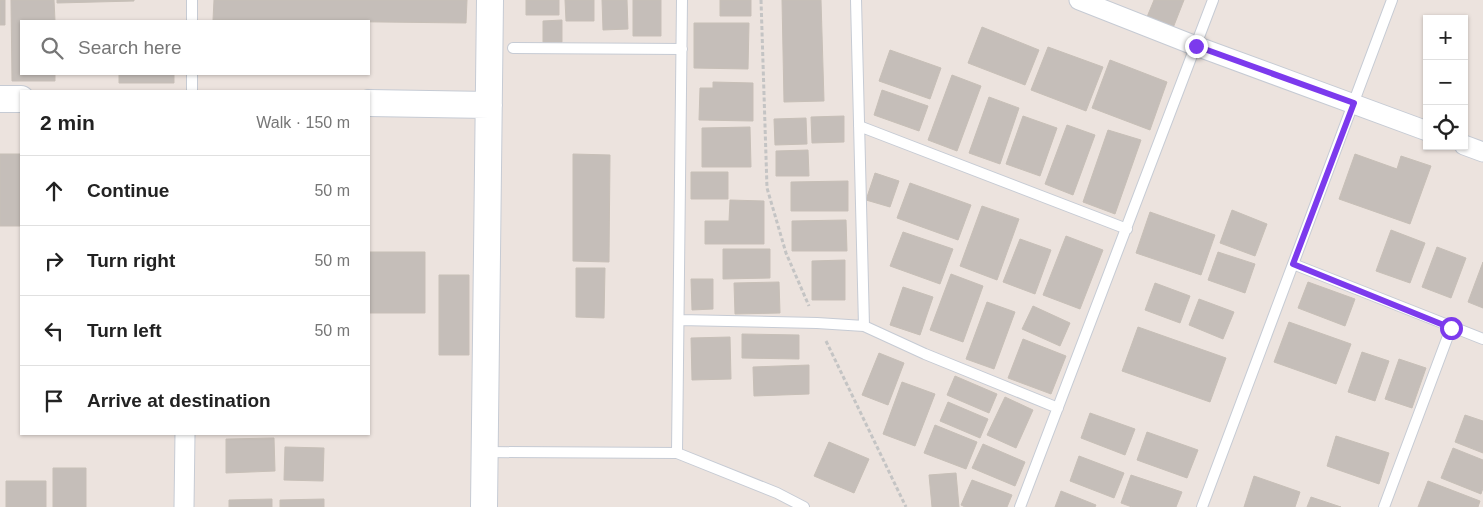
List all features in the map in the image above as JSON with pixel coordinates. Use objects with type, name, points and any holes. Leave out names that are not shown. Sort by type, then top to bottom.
[{"type":"street","points":[[484,507],[490,0]]},
{"type":"street","points":[[1079,0],[1196,46],[1423,129]]},
{"type":"street","points":[[0,99],[20,99]]},
{"type":"street","points":[[370,103],[489,106]]},
{"type":"street","points":[[1468,146],[1483,152]]},
{"type":"street","points":[[184,507],[185,435]]},
{"type":"lane","points":[[192,0],[192,20]]},
{"type":"lane","points":[[676,454],[682,0]]},
{"type":"lane","points":[[856,0],[864,326]]},
{"type":"lane","points":[[1020,507],[1212,0]]},
{"type":"lane","points":[[1202,507],[1392,0]]},
{"type":"lane","points":[[513,48],[682,49]]},
{"type":"lane","points":[[192,75],[192,90]]},
{"type":"lane","points":[[859,126],[1127,228]]},
{"type":"lane","points":[[1293,264],[1451,328],[1483,339]]},
{"type":"lane","points":[[679,320],[817,322],[864,326],[925,354],[1058,408]]},
{"type":"lane","points":[[1384,507],[1451,328]]},
{"type":"lane","points":[[485,452],[676,454],[776,493],[804,507]]},
{"type":"path","points":[[762,0],[767,188],[786,253],[800,289],[906,507]]},
{"type":"building","points":[[0,0],[5,0],[5,25],[0,25]]},
{"type":"building","points":[[11,0],[54,0],[55,20],[20,20],[20,75],[55,75],[55,81],[12,81]]},
{"type":"building","points":[[57,0],[134,0],[134,1],[57,3]]},
{"type":"building","points":[[214,0],[467,0],[466,23],[370,22],[370,20],[213,20]]},
{"type":"building","points":[[526,0],[559,0],[559,15],[526,15]]},
{"type":"building","points":[[565,0],[594,0],[594,21],[566,21]]},
{"type":"building","points":[[602,0],[627,0],[628,29],[603,30]]},
{"type":"building","points":[[633,0],[661,0],[661,36],[633,36]]},
{"type":"building","points":[[720,0],[751,0],[751,16],[720,16]]},
{"type":"building","points":[[782,0],[821,0],[824,101],[784,102]]},
{"type":"building","points":[[1154,0],[1184,0],[1173,28],[1147,17]]},
{"type":"building","points":[[562,20],[562,42],[543,42],[543,21]]},
{"type":"building","points":[[694,23],[749,23],[748,69],[694,68]]},
{"type":"building","points":[[982,27],[1039,50],[1025,85],[968,63]]},
{"type":"building","points":[[1048,47],[1103,67],[1086,111],[1031,90]]},
{"type":"building","points":[[890,50],[941,68],[930,99],[879,81]]},
{"type":"building","points":[[1110,60],[1167,82],[1150,130],[1092,108]]},
{"type":"building","points":[[119,75],[174,75],[174,83],[119,83]]},
{"type":"building","points":[[952,75],[981,86],[957,151],[928,140]]},
{"type":"building","points":[[713,82],[753,83],[753,121],[699,120],[700,88],[713,88]]},
{"type":"building","points":[[882,90],[928,106],[919,131],[874,115]]},
{"type":"building","points":[[989,97],[1019,108],[1000,164],[969,153]]},
{"type":"building","points":[[844,116],[844,142],[812,143],[811,117]]},
{"type":"building","points":[[1023,116],[1057,128],[1040,176],[1006,164]]},
{"type":"building","points":[[806,118],[807,144],[775,145],[774,119]]},
{"type":"building","points":[[1067,125],[1095,135],[1073,195],[1045,184]]},
{"type":"building","points":[[750,127],[751,167],[702,167],[702,128]]},
{"type":"building","points":[[1108,130],[1141,140],[1115,214],[1083,202]]},
{"type":"building","points":[[808,150],[809,176],[776,176],[776,151]]},
{"type":"building","points":[[0,154],[20,154],[20,226],[0,226]]},
{"type":"building","points":[[573,154],[610,155],[609,262],[573,261]]},
{"type":"building","points":[[1355,154],[1397,169],[1401,156],[1431,166],[1410,224],[1339,199]]},
{"type":"building","points":[[691,172],[728,172],[728,199],[691,199]]},
{"type":"building","points":[[875,173],[899,181],[890,207],[866,200]]},
{"type":"building","points":[[848,181],[848,211],[791,211],[791,182]]},
{"type":"building","points":[[910,183],[971,205],[958,240],[897,218]]},
{"type":"building","points":[[730,200],[764,201],[764,244],[705,244],[705,221],[729,221]]},
{"type":"building","points":[[982,206],[1019,219],[997,280],[960,266]]},
{"type":"building","points":[[1232,210],[1267,224],[1255,256],[1220,243]]},
{"type":"building","points":[[1150,212],[1215,235],[1201,275],[1136,253]]},
{"type":"building","points":[[846,220],[847,251],[792,251],[792,221]]},
{"type":"building","points":[[1391,230],[1425,243],[1410,283],[1376,271]]},
{"type":"building","points":[[903,232],[953,249],[940,284],[890,266]]},
{"type":"building","points":[[1066,236],[1103,250],[1080,309],[1043,295]]},
{"type":"building","points":[[1020,239],[1051,250],[1035,294],[1003,282]]},
{"type":"building","points":[[1437,247],[1466,258],[1451,298],[1422,287]]},
{"type":"building","points":[[723,249],[770,249],[770,278],[723,279]]},
{"type":"building","points":[[370,252],[425,252],[425,313],[370,313]]},
{"type":"building","points":[[1218,252],[1255,264],[1245,293],[1208,280]]},
{"type":"building","points":[[845,260],[845,300],[812,300],[812,261]]},
{"type":"building","points":[[1483,262],[1483,308],[1468,302]]},
{"type":"building","points":[[576,268],[605,268],[604,318],[576,317]]},
{"type":"building","points":[[951,274],[983,286],[963,342],[930,330]]},
{"type":"building","points":[[439,275],[469,275],[469,355],[439,355]]},
{"type":"building","points":[[691,279],[713,279],[713,309],[692,310]]},
{"type":"building","points":[[779,282],[780,313],[735,314],[734,283]]},
{"type":"building","points":[[1308,282],[1355,299],[1345,326],[1298,308]]},
{"type":"building","points":[[1155,283],[1190,296],[1180,323],[1145,310]]},
{"type":"building","points":[[903,287],[933,297],[920,335],[890,325]]},
{"type":"building","points":[[1199,299],[1234,312],[1223,339],[1189,325]]},
{"type":"building","points":[[987,302],[1015,312],[994,369],[966,359]]},
{"type":"building","points":[[1033,306],[1070,323],[1060,346],[1022,329]]},
{"type":"building","points":[[1289,322],[1351,344],[1336,384],[1274,362]]},
{"type":"building","points":[[1138,327],[1226,358],[1210,402],[1122,371]]},
{"type":"building","points":[[742,334],[799,335],[799,359],[742,358]]},
{"type":"building","points":[[730,337],[731,379],[692,380],[691,338]]},
{"type":"building","points":[[1023,339],[1066,356],[1051,394],[1008,378]]},
{"type":"building","points":[[1362,352],[1389,361],[1375,401],[1348,392]]},
{"type":"building","points":[[879,353],[904,363],[888,405],[862,395]]},
{"type":"building","points":[[1399,359],[1426,368],[1412,408],[1385,399]]},
{"type":"building","points":[[809,365],[809,394],[754,396],[753,367]]},
{"type":"building","points":[[955,376],[997,394],[989,413],[947,395]]},
{"type":"building","points":[[902,382],[935,394],[915,446],[883,434]]},
{"type":"building","points":[[1005,397],[1033,410],[1016,448],[987,435]]},
{"type":"building","points":[[948,402],[988,419],[980,438],[940,421]]},
{"type":"building","points":[[1090,413],[1135,429],[1125,455],[1081,438]]},
{"type":"building","points":[[1465,415],[1483,421],[1483,453],[1455,442]]},
{"type":"building","points":[[935,425],[977,442],[966,469],[924,453]]},
{"type":"building","points":[[1147,432],[1198,450],[1187,478],[1137,460]]},
{"type":"building","points":[[1336,436],[1389,453],[1379,484],[1327,466]]},
{"type":"building","points":[[274,438],[275,471],[226,473],[226,439]]},
{"type":"building","points":[[829,442],[869,459],[854,493],[814,476]]},
{"type":"building","points":[[983,444],[1025,462],[1015,486],[972,468]]},
{"type":"building","points":[[285,447],[324,448],[323,481],[284,480]]},
{"type":"building","points":[[1453,448],[1483,460],[1483,488],[1481,494],[1441,478]]},
{"type":"building","points":[[1079,456],[1124,473],[1114,498],[1070,481]]},
{"type":"building","points":[[53,468],[86,468],[86,507],[53,507]]},
{"type":"building","points":[[956,473],[959,507],[932,507],[929,475]]},
{"type":"building","points":[[1131,475],[1182,492],[1176,507],[1132,507],[1121,503]]},
{"type":"building","points":[[1254,476],[1300,492],[1295,507],[1244,507]]},
{"type":"building","points":[[972,480],[1012,495],[1007,507],[965,507],[961,505]]},
{"type":"building","points":[[6,481],[46,481],[46,507],[6,507]]},
{"type":"building","points":[[1428,481],[1480,501],[1478,507],[1418,507]]},
{"type":"building","points":[[1061,491],[1096,505],[1095,507],[1055,507]]},
{"type":"building","points":[[1311,497],[1341,507],[1307,507]]},
{"type":"building","points":[[272,499],[272,507],[229,507],[229,500]]},
{"type":"building","points":[[324,499],[324,507],[280,507],[280,500]]},
{"type":"route","points":[[1196,46],[1354,103],[1293,264],[1451,328]]}]
